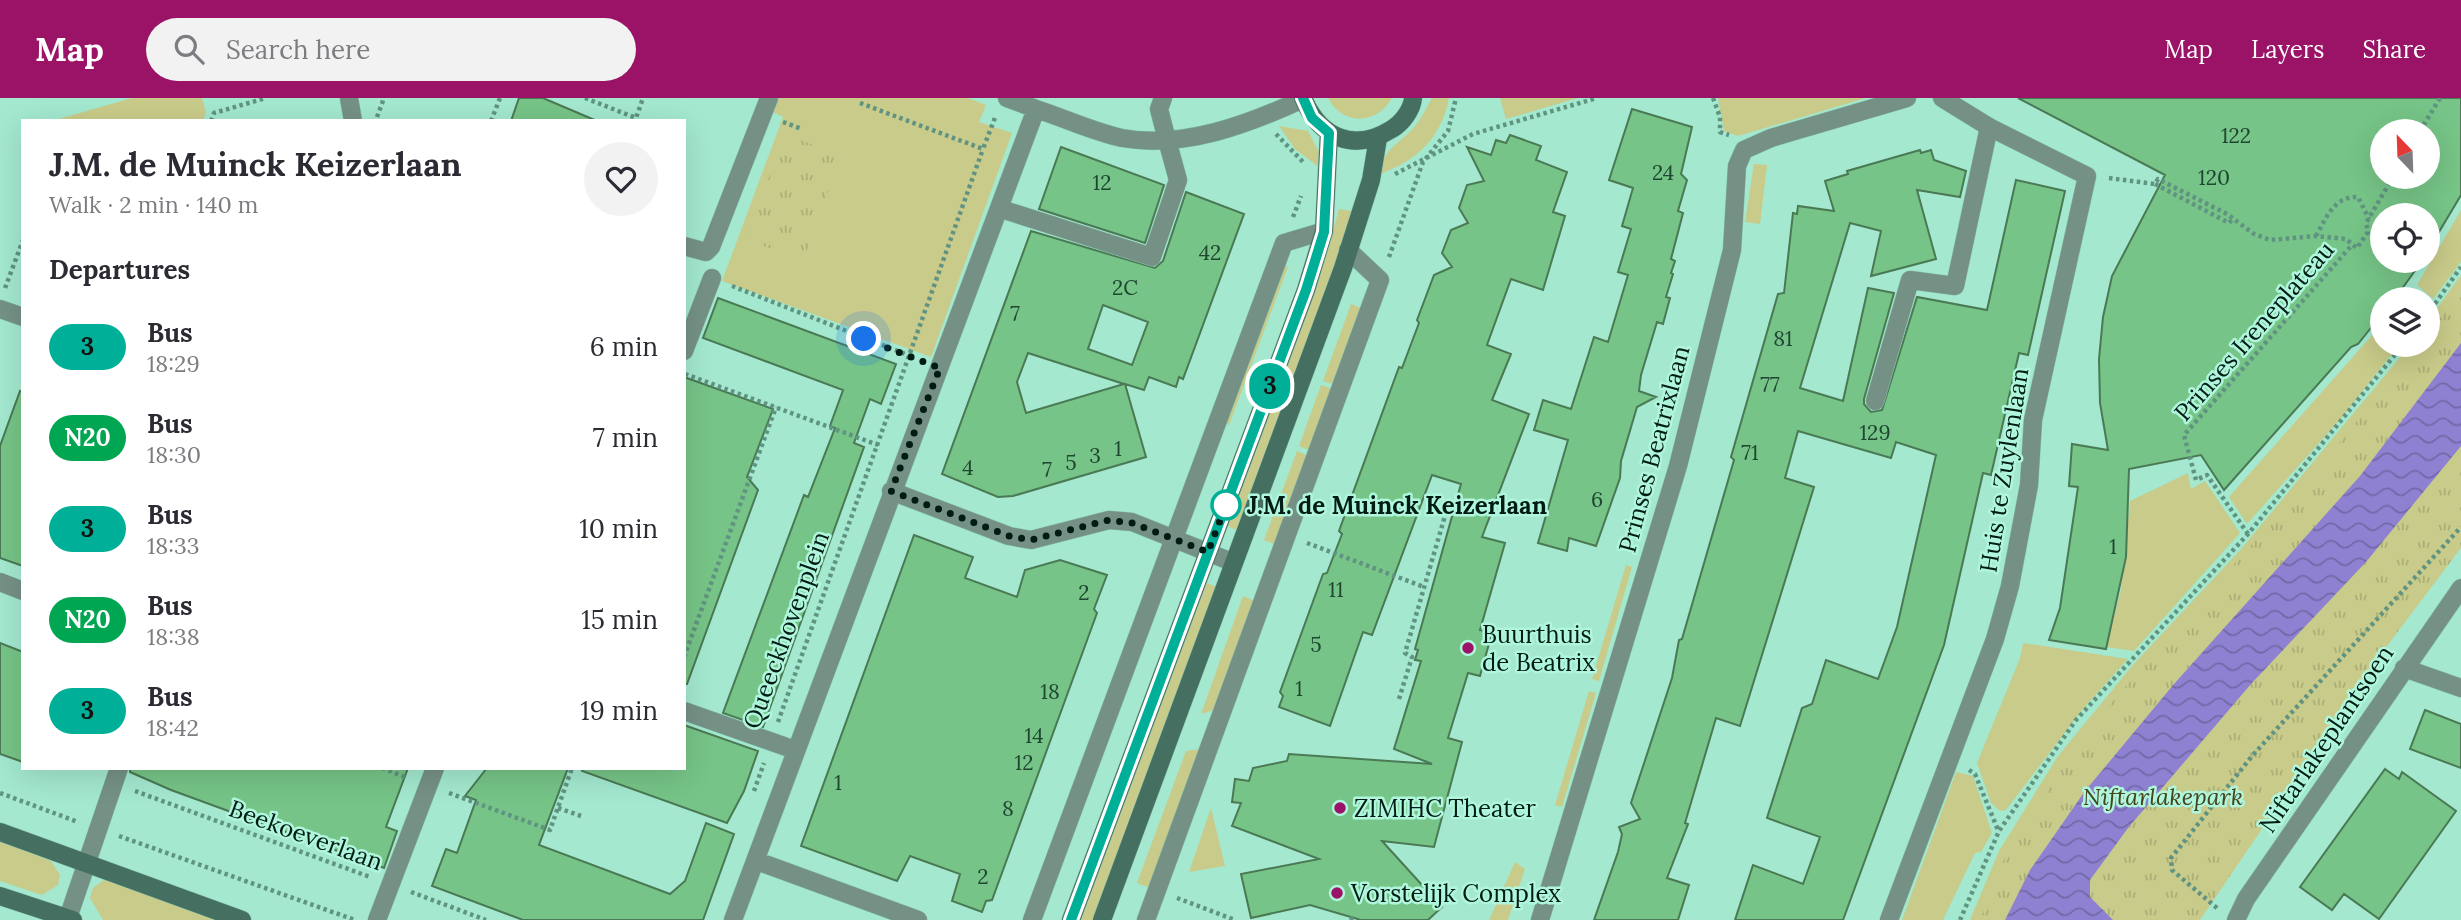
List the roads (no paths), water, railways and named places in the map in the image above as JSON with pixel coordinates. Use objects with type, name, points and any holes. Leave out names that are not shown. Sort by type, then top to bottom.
[{"type":"main road","points":[[1303,98],[1312,118],[1329,133],[1345,140],[1362,141],[1378,138],[1399,125],[1413,98]]},
{"type":"main road","points":[[1071,920],[1306,290],[1324,232],[1329,133]]},
{"type":"main road","points":[[1102,920],[1348,250],[1371,180],[1378,138]]},
{"type":"main road","points":[[0,832],[242,920]]},
{"type":"main road","points":[[0,896],[70,919]]},
{"type":"street","points":[[348,98],[353,119]]},
{"type":"street","points":[[686,247],[706,252],[711,247],[769,98]]},
{"type":"street","points":[[1001,209],[1152,257],[1178,180],[1158,109],[1163,98]]},
{"type":"street","points":[[1002,104],[1036,109],[1122,138],[1167,140],[1208,134],[1266,116],[1303,98]]},
{"type":"street","name":"Prinses Beatrixlaan","points":[[1541,920],[1678,466],[1732,250],[1737,166],[1744,150],[1771,138],[1907,98]]},
{"type":"street","points":[[1875,401],[1910,280],[1955,286],[1989,127],[1942,98]]},
{"type":"street","name":"Queeckhovenplein","points":[[733,920],[757,861],[794,750],[1001,209],[1036,109]]},
{"type":"street","name":"Huis te Zuylenlaan","points":[[1889,920],[1947,759],[1995,639],[2010,586],[2029,485],[2033,420],[2087,176],[1989,127]]},
{"type":"street","points":[[1032,920],[1284,243],[1324,232]]},
{"type":"street","points":[[1146,920],[1380,281],[1348,250]]},
{"type":"street","points":[[686,346],[712,278]]},
{"type":"street","points":[[2,314],[21,317]]},
{"type":"street","points":[[891,491],[1009,536],[1031,540],[1109,520],[1132,523],[1232,562]]},
{"type":"street","points":[[0,582],[21,590]]},
{"type":"street","name":"Niftarlakeplantsoen","points":[[2230,916],[2246,899],[2461,589]]},
{"type":"street","points":[[2404,668],[2461,688]]},
{"type":"street","points":[[686,712],[794,750]]},
{"type":"street","points":[[377,920],[434,770]]},
{"type":"street","points":[[70,919],[85,863],[116,776]]},
{"type":"street","points":[[757,861],[918,920]]},
{"type":"water","points":[[2461,343],[2461,446],[2366,562],[2251,684],[2128,828],[2090,880],[2090,897],[2113,920],[2005,920],[2030,870],[2085,791],[2174,684],[2360,476]]},
{"type":"place","name":"J.M. de Muinck Keizerlaan","points":[[1226,505]]},
{"type":"place","name":"Buurthuis de Beatrix","points":[[1468,648]]},
{"type":"place","name":"ZIMIHC Theater","points":[[1340,808]]},
{"type":"place","name":"Vorstelijk Complex","points":[[1337,893]]},
{"type":"park label","name":"Niftarlakepark","points":[[2163,796]]}]
